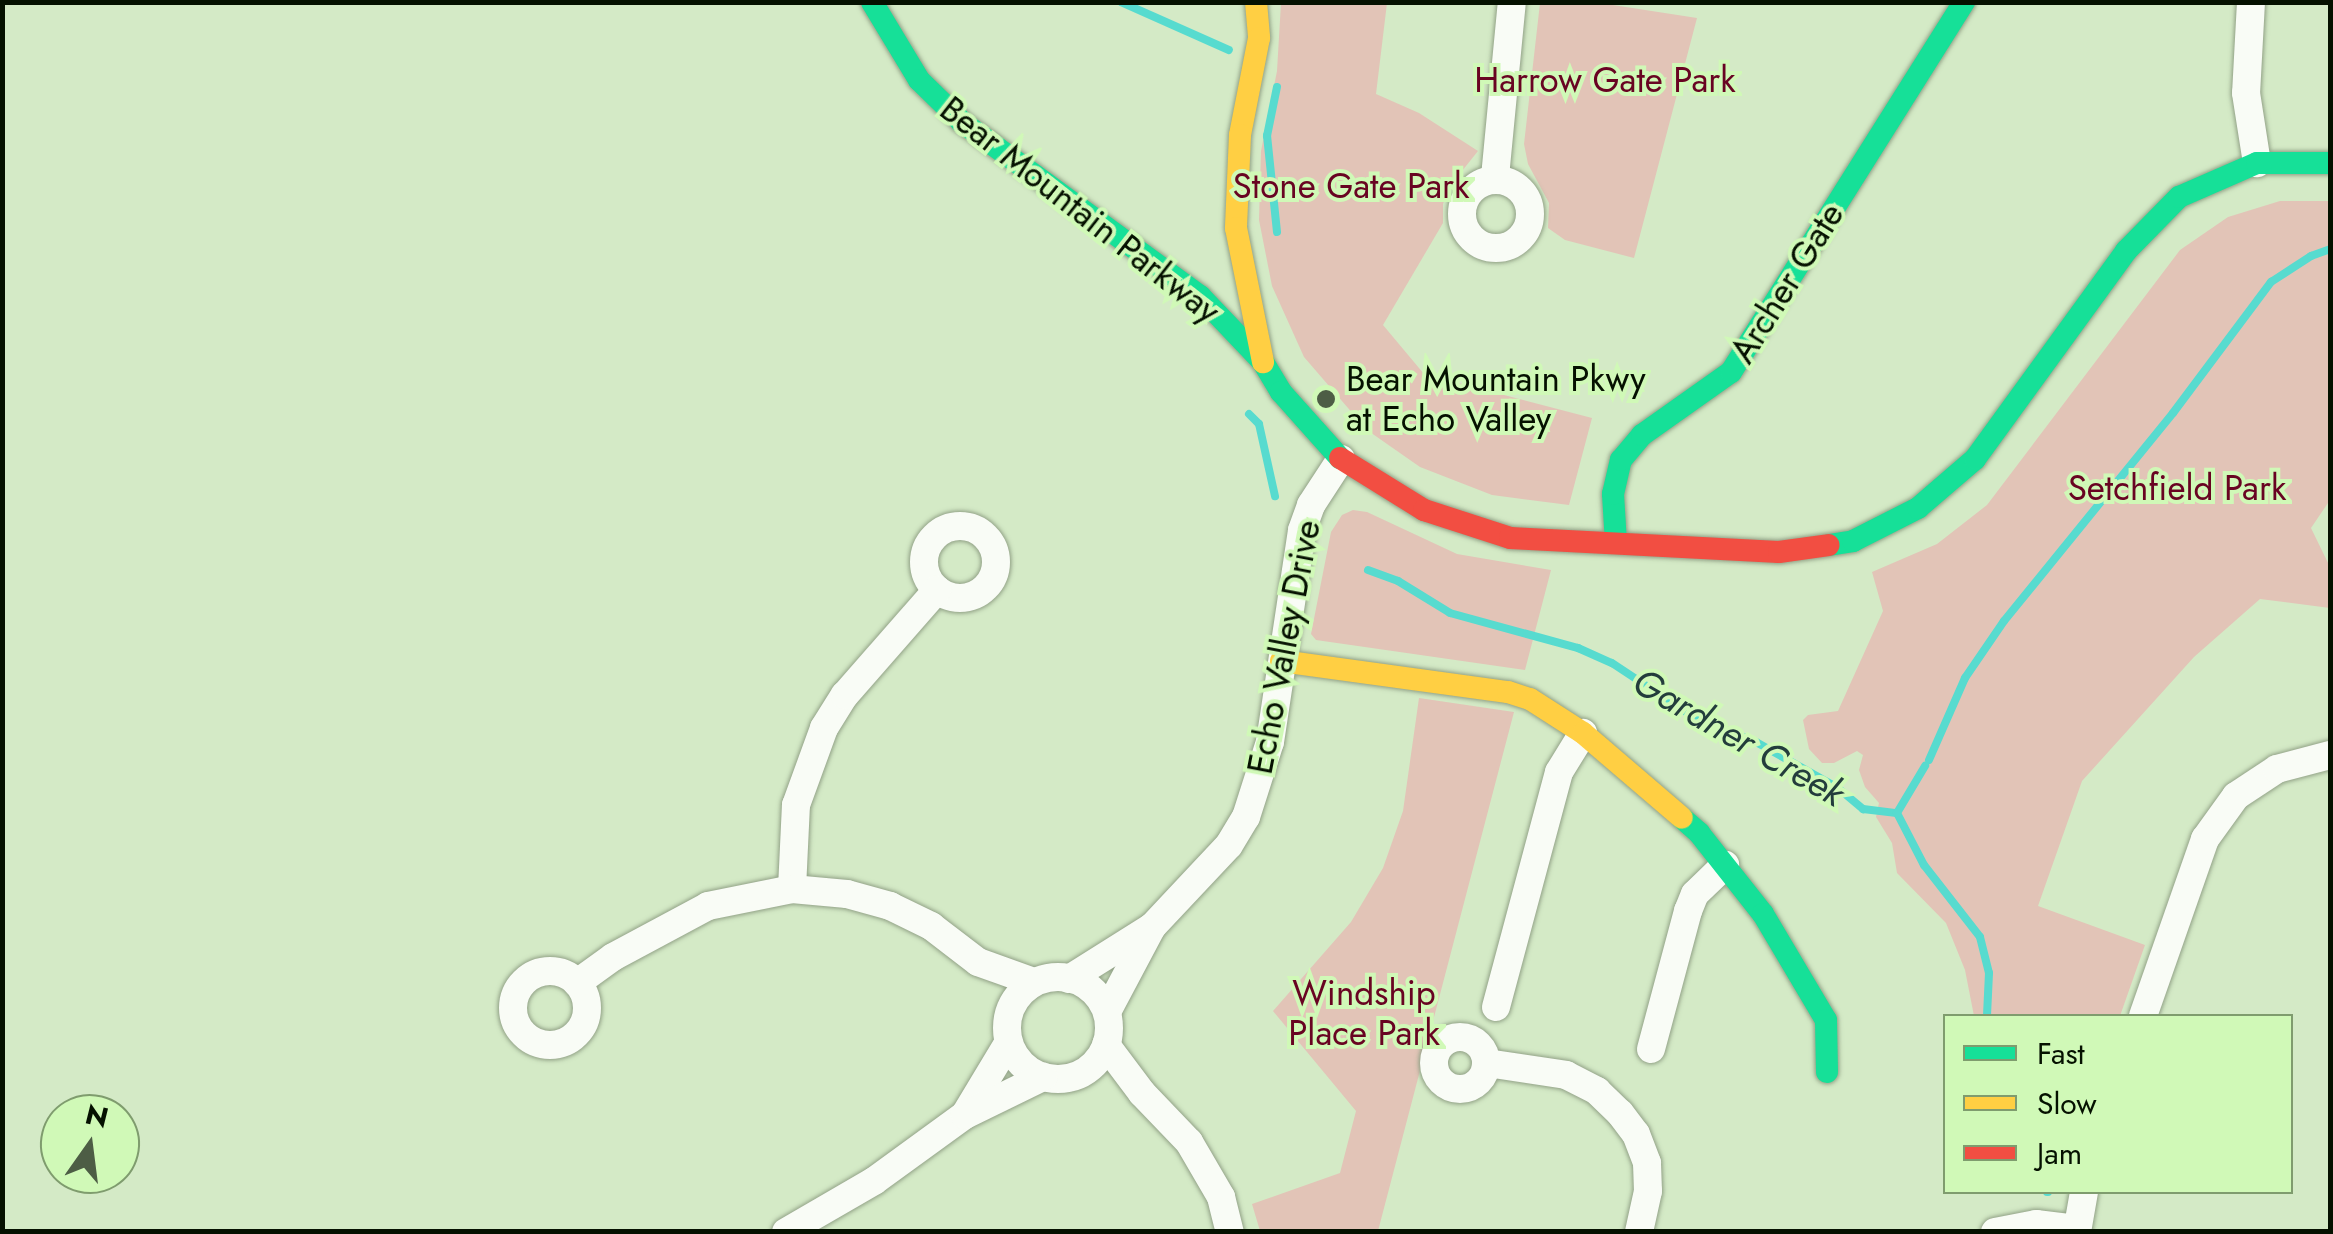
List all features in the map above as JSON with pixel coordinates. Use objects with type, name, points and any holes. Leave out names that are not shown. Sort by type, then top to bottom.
[{"type":"street","name":"Bear Mountain Parkway","points":[[872,2],[919,80],[962,122],[1200,296],[1263,362],[1282,392],[1341,459],[1394,494],[1470,529],[1510,538],[1779,552],[1853,542],[1918,508],[1975,458],[2126,250],[2180,197],[2257,164],[2330,163]]},
{"type":"street","name":"Bear Mountain Parkway","points":[[1256,2],[1259,38],[1240,135],[1236,228],[1263,362]]},
{"type":"street","points":[[1495,177],[1512,2]]},
{"type":"street","name":"Archer Gate","points":[[1616,543],[1613,494],[1621,460],[1642,434],[1731,372],[1964,2]]},
{"type":"street","points":[[2251,2],[2246,93],[2257,164]]},
{"type":"street","name":"Echo Valley Drive","points":[[1069,979],[1152,927],[1229,845],[1246,817],[1270,742],[1302,530],[1311,505],[1341,459]]},
{"type":"street","points":[[792,889],[796,804],[824,728],[846,695],[938,590]]},
{"type":"street","points":[[1280,660],[1508,692],[1530,699],[1583,733],[1699,833],[1763,914],[1826,1020],[1828,1072]]},
{"type":"street","points":[[1496,1007],[1559,772],[1583,733]]},
{"type":"street","points":[[2144,1014],[2205,838],[2236,796],[2277,768],[2330,755]]},
{"type":"street","points":[[1651,1049],[1688,911],[1695,894],[1725,865]]},
{"type":"street","points":[[578,983],[614,957],[708,906],[792,889],[847,894],[890,906],[932,926],[978,962],[1034,982],[1069,979],[1091,990],[1108,1010],[1106,1045],[1082,1074]]},
{"type":"street","name":"Echo Valley Drive","points":[[1108,1010],[1152,927]]},
{"type":"street","points":[[978,962],[1008,1013]]},
{"type":"street","points":[[965,1115],[1007,1046],[1008,1013],[1017,996],[1034,982]]},
{"type":"street","points":[[1106,1045],[1142,1093],[1189,1142],[1220,1197],[1230,1232]]},
{"type":"street","points":[[1007,1046],[1020,1064],[1042,1077]]},
{"type":"street","points":[[1487,1062],[1566,1075],[1597,1091],[1620,1112],[1636,1134],[1647,1163],[1648,1191],[1638,1232]]},
{"type":"street","points":[[786,1232],[874,1181],[965,1115],[1042,1077],[1082,1074],[1142,1093]]},
{"type":"street","points":[[1995,1232],[2036,1224],[2077,1230],[2084,1194]]},
{"type":"green space","name":"Stone Gate Park","points":[[1281,3],[1387,3],[1376,94],[1419,113],[1478,151],[1450,186],[1443,204],[1443,223],[1383,325],[1424,374],[1592,418],[1569,505],[1492,495],[1420,467],[1367,430],[1304,357],[1272,286],[1259,220],[1261,151],[1277,71]]},
{"type":"green space","name":"Harrow Gate Park","points":[[1540,3],[1600,3],[1697,18],[1634,258],[1565,240],[1548,228],[1549,203],[1528,164],[1524,144]]},
{"type":"green space","name":"Setchfield Park","points":[[2280,201],[2330,201],[2330,500],[2311,528],[2330,567],[2330,608],[2260,599],[2194,657],[2082,781],[2038,906],[2145,945],[2121,1014],[1974,1014],[1965,970],[1946,923],[1897,873],[1892,843],[1876,817],[1879,803],[1865,787],[1859,770],[1863,755],[1857,751],[1834,763],[1822,763],[1809,749],[1803,720],[1808,715],[1838,711],[1883,611],[1872,572],[1937,544],[1987,505],[2180,250],[2228,217]]},
{"type":"green space","points":[[1353,510],[1367,512],[1457,554],[1551,570],[1525,670],[1316,640],[1311,634],[1331,532],[1342,515]]},
{"type":"green space","name":"Windship Place Park","points":[[1419,698],[1514,712],[1378,1231],[1260,1231],[1252,1204],[1340,1173],[1356,1111],[1273,1011],[1351,922],[1383,868],[1403,811]]},
{"type":"waterway","name":"Gardner Creek","points":[[1121,2],[1229,50]]},
{"type":"waterway","name":"Gardner Creek","points":[[1277,87],[1267,136],[1277,232]]},
{"type":"waterway","points":[[1929,760],[1965,678],[2004,621],[2173,413],[2271,282],[2311,256],[2330,249]]},
{"type":"waterway","name":"Gardner Creek","points":[[1249,414],[1259,424],[1275,496]]},
{"type":"waterway","name":"Gardner Creek","points":[[1368,570],[1398,581],[1450,613],[1578,648],[1612,663],[1692,716],[1756,742],[1838,788],[1863,809],[1897,813],[1924,865],[1980,937],[1989,973],[1987,1014]]},
{"type":"waterway","points":[[1897,813],[1925,766]]},
{"type":"traffic: fast","points":[[872,2],[919,80],[962,122],[1200,296],[1263,362],[1281,392],[1340,458]]},
{"type":"traffic: fast","points":[[1616,543],[1613,494],[1621,460],[1642,435],[1731,372],[1964,2]]},
{"type":"traffic: fast","points":[[1829,545],[1853,541],[1918,508],[1975,459],[2126,251],[2179,197],[2257,163],[2330,163]]},
{"type":"traffic: fast","points":[[1682,818],[1699,833],[1763,914],[1826,1020],[1827,1072]]},
{"type":"traffic: slow","points":[[1256,2],[1259,38],[1240,135],[1236,228],[1263,362]]},
{"type":"traffic: slow","points":[[1281,661],[1508,692],[1530,699],[1583,733],[1682,818]]},
{"type":"traffic: jam","points":[[1340,458],[1424,510],[1510,538],[1779,552],[1829,545]]},
{"type":"place","name":"Bear Mountain Pkwy at Echo Valley","points":[[1326,399]]}]
